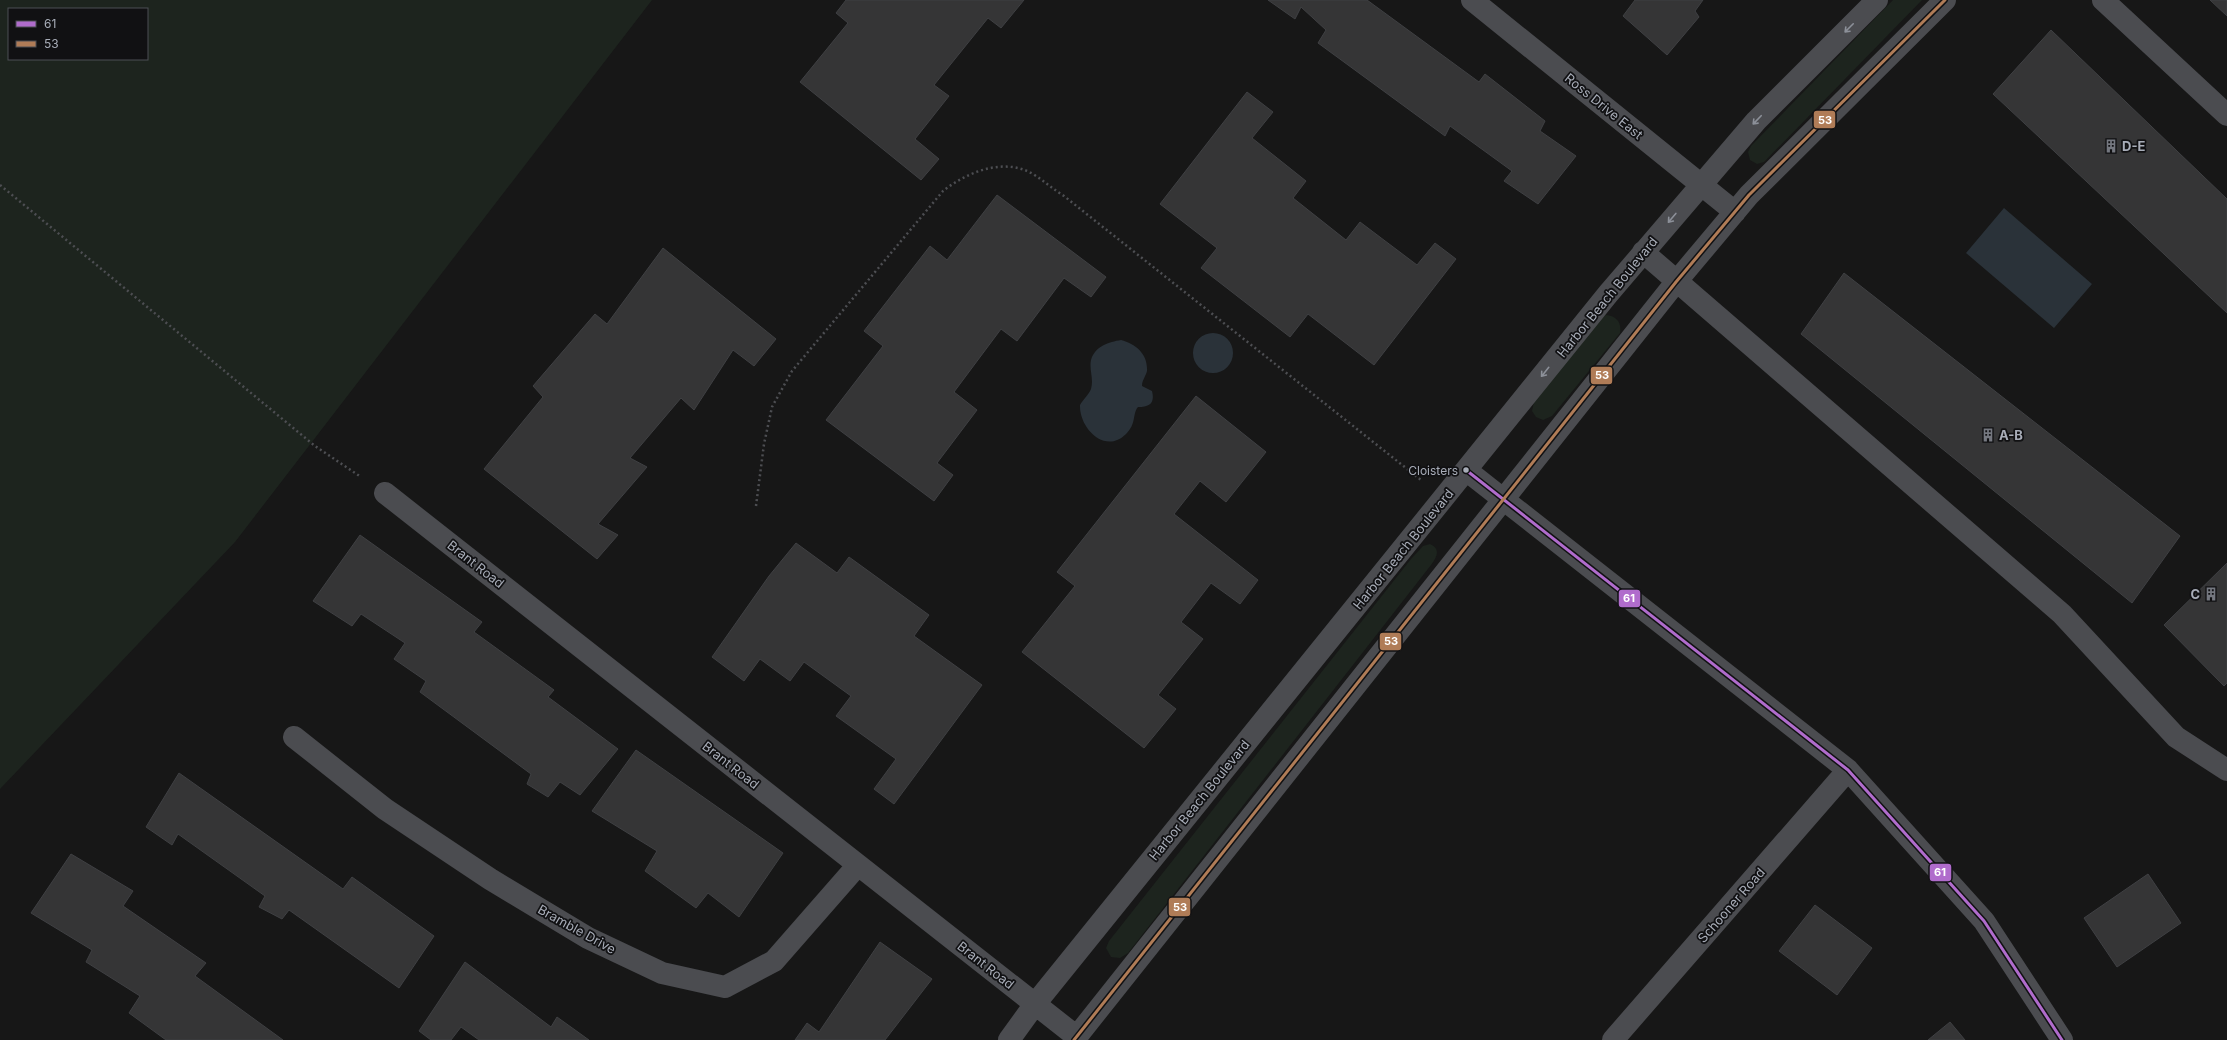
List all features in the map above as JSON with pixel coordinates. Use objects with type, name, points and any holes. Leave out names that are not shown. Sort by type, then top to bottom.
[{"type":"street","name":"Ross Drive East","points":[[1472,0],[1735,212]]},
{"type":"street","name":"Harbor Beach Boulevard","points":[[1009,1040],[1034,1004],[1643,252],[1756,121],[1876,0]]},
{"type":"street","points":[[1076,1039],[1502,498],[1676,282],[1749,195],[1945,0]]},
{"type":"street","points":[[2103,0],[2227,115]]},
{"type":"street","points":[[1643,252],[2062,614],[2176,737],[2227,770]]},
{"type":"street","points":[[1466,470],[1848,770],[1984,921],[2062,1040]]},
{"type":"street","name":"Brant Road","points":[[385,493],[1034,1004],[1076,1039]]},
{"type":"street","name":"Bramble Drive","points":[[294,737],[385,809],[490,879],[588,938],[669,975],[725,987],[774,961],[858,865]]},
{"type":"street","name":"Schooner Road","points":[[1613,1040],[1848,770]]},
{"type":"path","points":[[756,506],[764,444],[772,407],[792,371],[943,191],[957,179],[974,171],[993,168],[1014,168],[1032,173],[1064,196],[1444,498]]},
{"type":"path","points":[[0,185],[315,446],[385,493]]},
{"type":"shaded area","points":[[0,0],[652,0],[235,542],[0,789]]},
{"type":"shaded area","points":[[1893,0],[1922,0],[1764,162],[1757,164],[1750,160],[1748,152],[1751,146]]},
{"type":"shaded area","points":[[2004,208],[2092,284],[2054,328],[1966,253]]},
{"type":"shaded area","points":[[1606,315],[1618,320],[1620,333],[1552,416],[1543,420],[1536,417],[1532,411],[1534,402],[1598,320]]},
{"type":"shaded area","points":[[1217,333],[1224,336],[1230,342],[1233,353],[1232,361],[1224,370],[1217,373],[1209,373],[1202,370],[1194,361],[1193,349],[1196,342],[1205,334]]},
{"type":"shaded area","points":[[1121,340],[1132,344],[1143,355],[1147,365],[1147,371],[1142,386],[1152,391],[1153,399],[1151,404],[1138,407],[1132,426],[1126,434],[1118,440],[1110,442],[1095,436],[1089,430],[1081,414],[1080,405],[1091,389],[1091,360],[1093,355],[1099,348]]},
{"type":"shaded area","points":[[1430,544],[1436,548],[1437,551],[1435,559],[1431,565],[1128,953],[1120,958],[1111,957],[1106,948],[1109,941],[1411,559],[1423,546]]},
{"type":"building","points":[[846,0],[1024,0],[1001,28],[988,18],[934,85],[949,96],[915,139],[939,159],[921,180],[800,82],[848,23],[836,13]]},
{"type":"building","points":[[1268,0],[1367,0],[1479,82],[1485,74],[1545,121],[1540,131],[1576,156],[1538,204],[1504,181],[1512,171],[1450,126],[1445,136],[1318,43],[1326,30],[1301,7],[1295,19]]},
{"type":"building","points":[[1635,0],[1703,0],[1695,11],[1699,17],[1667,55],[1623,16]]},
{"type":"building","points":[[2210,0],[2227,0],[2227,16]]},
{"type":"building","name":"D-E","points":[[2051,30],[2227,199],[2227,313],[1993,94]]},
{"type":"building","points":[[1247,92],[1273,112],[1252,138],[1306,181],[1293,198],[1346,240],[1360,222],[1417,265],[1435,243],[1456,259],[1374,365],[1308,314],[1290,337],[1201,268],[1217,248],[1160,204]]},
{"type":"building","points":[[997,195],[1106,277],[1091,297],[1064,278],[1017,341],[1001,329],[954,392],[977,410],[937,463],[953,475],[934,501],[826,420],[883,346],[864,331],[930,246],[947,260]]},
{"type":"building","points":[[663,248],[776,339],[754,366],[733,350],[694,410],[681,398],[630,458],[647,467],[598,524],[618,535],[597,559],[484,469],[543,397],[533,386],[595,314],[607,324]]},
{"type":"building","name":"A-B","points":[[1844,273],[2180,536],[2132,603],[1801,334]]},
{"type":"building","points":[[1196,396],[1266,452],[1226,502],[1200,481],[1174,514],[1258,580],[1240,604],[1211,583],[1181,622],[1203,639],[1158,695],[1176,709],[1144,748],[1022,652],[1075,586],[1057,572]]},
{"type":"building","points":[[360,535],[482,622],[474,632],[554,690],[548,697],[618,749],[580,795],[560,782],[548,797],[527,784],[531,774],[420,692],[426,681],[394,659],[405,643],[361,614],[352,626],[313,601]]},
{"type":"building","points":[[796,543],[837,573],[849,557],[929,615],[914,636],[982,685],[894,804],[874,789],[896,759],[836,716],[851,696],[804,662],[790,681],[760,659],[744,681],[712,657],[769,576]]},
{"type":"building","name":"C","points":[[2227,563],[2227,683],[2224,686],[2164,625]]},
{"type":"building","points":[[636,750],[783,853],[739,917],[708,893],[696,908],[645,871],[657,851],[592,811]]},
{"type":"building","points":[[179,773],[343,889],[352,877],[434,936],[399,988],[289,910],[282,919],[259,907],[265,896],[178,834],[172,845],[146,827]]},
{"type":"building","points":[[71,854],[133,891],[123,906],[206,963],[195,976],[283,1040],[166,1040],[129,1013],[140,996],[86,962],[92,950],[31,913]]},
{"type":"building","points":[[2148,874],[2181,923],[2117,967],[2084,918]]},
{"type":"building","points":[[1815,905],[1872,948],[1837,995],[1779,951]]},
{"type":"building","points":[[880,942],[932,979],[885,1040],[795,1040],[807,1023],[819,1032]]},
{"type":"building","points":[[465,962],[551,1027],[557,1017],[589,1040],[479,1040],[461,1027],[451,1040],[431,1040],[419,1031]]},
{"type":"building","points":[[1950,1022],[1965,1040],[1928,1040]]},
{"type":"transit line","name":"53","points":[[1074,1040],[1676,282],[1749,195],[1945,0]]},
{"type":"transit line","name":"61","points":[[1466,470],[1848,770],[1984,921],[2062,1040]]},
{"type":"place","name":"D-E","points":[[2111,146]]},
{"type":"place","name":"A-B","points":[[1988,435]]},
{"type":"place","name":"Cloisters","points":[[1466,470]]},
{"type":"place","name":"C","points":[[2211,594]]}]
